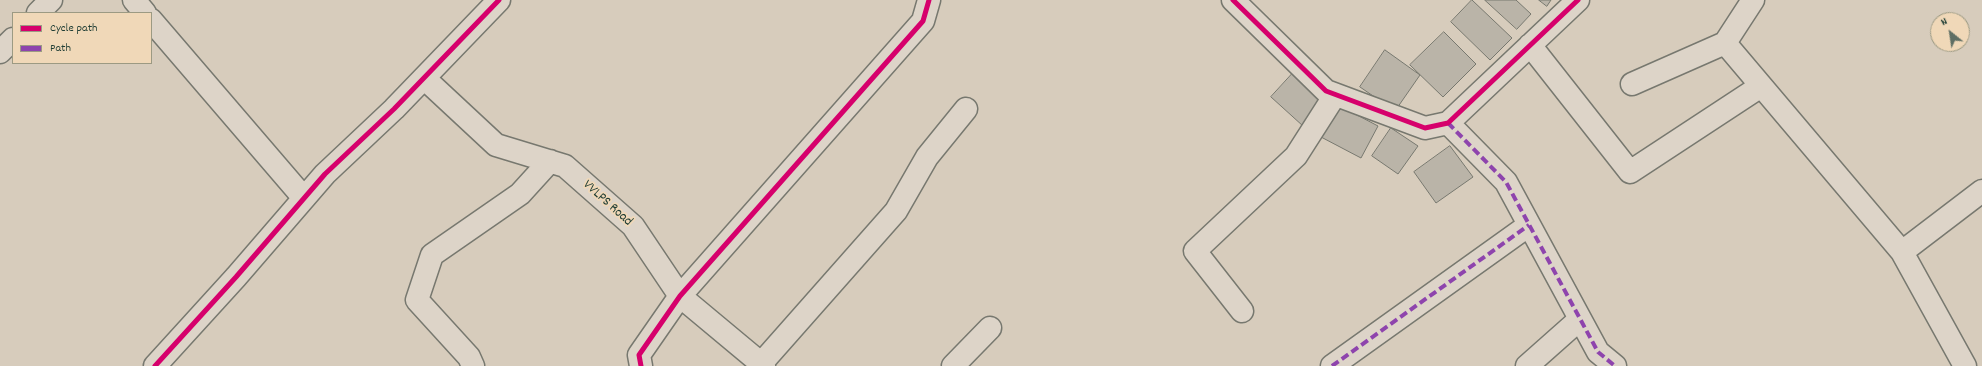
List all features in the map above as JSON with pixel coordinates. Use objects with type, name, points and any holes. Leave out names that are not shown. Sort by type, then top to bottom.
[{"type":"street","points":[[39,12],[51,0]]},
{"type":"street","points":[[134,0],[144,12]]},
{"type":"street","points":[[155,366],[236,277],[303,197],[325,174],[394,109],[499,0]]},
{"type":"street","points":[[641,366],[639,355],[680,296],[923,21],[929,0]]},
{"type":"street","points":[[1233,0],[1326,91],[1425,128],[1448,124],[1578,0]]},
{"type":"street","points":[[1632,84],[1725,43],[1753,0]]},
{"type":"street","points":[[152,21],[303,197]]},
{"type":"street","points":[[0,52],[12,40]]},
{"type":"street","points":[[1725,43],[1902,252],[1965,366]]},
{"type":"street","points":[[1530,45],[1630,172],[1761,86]]},
{"type":"street","name":"VVLPS Road","points":[[424,78],[496,145],[565,166],[633,226],[680,296],[761,365]]},
{"type":"street","points":[[1242,312],[1196,251],[1296,156],[1335,95]]},
{"type":"street","points":[[761,365],[896,211],[927,157],[966,109]]},
{"type":"street","points":[[1448,124],[1506,182],[1598,352],[1615,366]]},
{"type":"street","points":[[473,366],[469,357],[417,300],[432,255],[520,194],[550,161]]},
{"type":"street","points":[[1902,252],[1981,196]]},
{"type":"street","points":[[1332,366],[1529,225]]},
{"type":"street","points":[[1527,366],[1580,319]]},
{"type":"street","points":[[953,366],[990,328]]},
{"type":"building","points":[[1472,0],[1512,38],[1490,60],[1451,22]]},
{"type":"building","points":[[1485,0],[1516,0],[1531,14],[1517,29]]},
{"type":"building","points":[[1539,0],[1551,0],[1547,6]]},
{"type":"building","points":[[1444,32],[1476,64],[1443,97],[1410,65]]},
{"type":"building","points":[[1385,50],[1420,75],[1395,111],[1360,87]]},
{"type":"building","points":[[1293,73],[1325,102],[1303,126],[1271,97]]},
{"type":"building","points":[[1338,105],[1378,126],[1361,158],[1321,137]]},
{"type":"building","points":[[1391,128],[1418,146],[1398,174],[1372,156]]},
{"type":"building","points":[[1450,146],[1473,177],[1436,203],[1414,172]]},
{"type":"marked path","points":[[1448,123],[1506,182],[1598,352],[1615,366]]},
{"type":"marked path","points":[[1332,366],[1529,225]]},
{"type":"cycle path","points":[[155,366],[236,277],[325,174],[394,109],[499,0]]},
{"type":"cycle path","points":[[641,366],[639,355],[680,296],[923,21],[929,0]]},
{"type":"cycle path","points":[[1233,0],[1326,91],[1425,128],[1448,123],[1578,0]]}]
